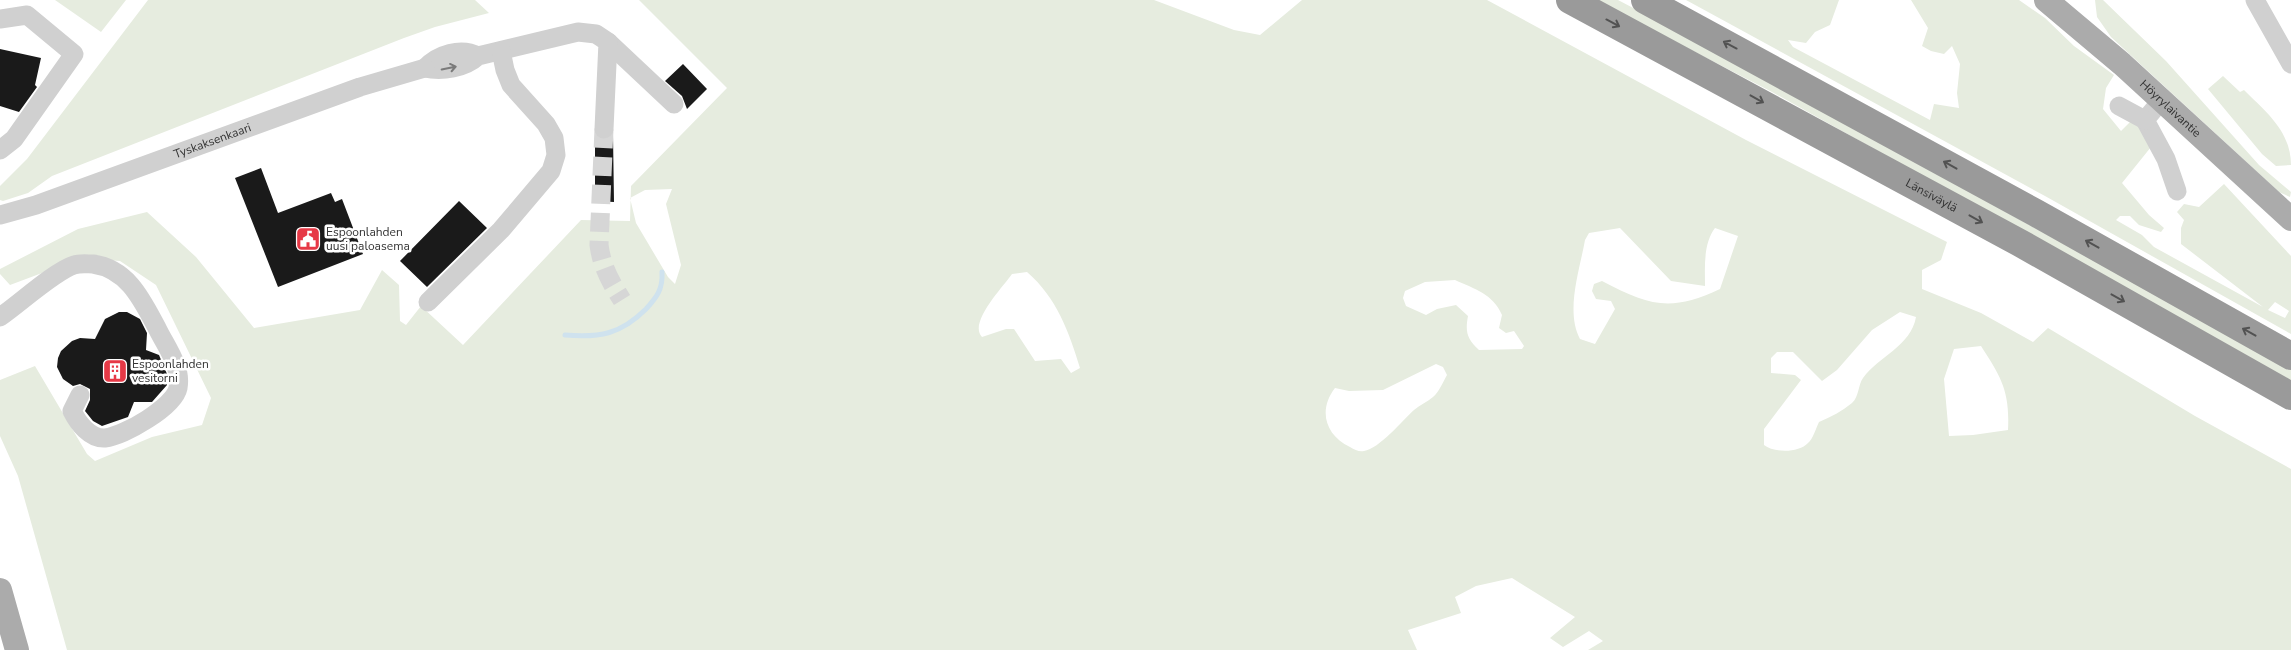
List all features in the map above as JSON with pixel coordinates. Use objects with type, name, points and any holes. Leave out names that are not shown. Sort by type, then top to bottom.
[{"type":"highway","name":"Länsiväylä","points":[[1570,0],[2020,243],[2291,396]]},
{"type":"highway","points":[[1645,0],[2036,213],[2291,356]]},
{"type":"main road","name":"Höyrylaivantie","points":[[2052,1],[2291,220]]},
{"type":"main road","points":[[0,590],[17,650]]},
{"type":"street","points":[[2255,0],[2291,64]]},
{"type":"street","points":[[0,19],[27,15],[74,54],[14,139],[0,150]]},
{"type":"street","name":"Tyskaksenkaari","points":[[0,215],[36,205],[360,87],[425,68],[431,61],[440,56],[470,52],[478,56],[578,32],[596,34],[608,42]]},
{"type":"street","points":[[608,42],[674,104]]},
{"type":"street","points":[[604,129],[608,42]]},
{"type":"street","points":[[428,302],[501,230],[552,171],[556,155],[554,138],[546,124],[510,85],[501,51]]},
{"type":"street","points":[[2145,120],[2161,100]]},
{"type":"street","points":[[2119,106],[2145,120],[2166,159],[2178,191]]},
{"type":"street","points":[[0,317],[58,274],[75,265],[104,266],[120,274],[132,286],[157,329],[178,374],[178,388],[174,397],[161,410],[120,434],[104,438],[90,434],[77,421],[72,411],[80,395]]},
{"type":"shaded area","points":[[55,0],[126,0],[101,32]]},
{"type":"shaded area","points":[[148,0],[475,0],[489,13],[435,27],[404,38],[52,176],[28,193],[3,201],[0,200],[0,186],[27,159]]},
{"type":"shaded area","points":[[639,0],[1154,0],[1234,30],[1260,35],[1302,0],[1487,0],[1746,140],[1947,242],[1941,260],[1922,270],[1922,289],[1981,313],[2033,342],[2048,328],[2195,416],[2291,469],[2291,650],[1588,650],[1603,641],[1589,631],[1563,647],[1550,638],[1575,617],[1512,578],[1476,586],[1455,597],[1461,613],[1408,630],[1417,650],[67,650],[18,476],[0,436],[0,380],[35,366],[87,454],[95,461],[152,437],[202,425],[211,398],[156,285],[120,261],[82,258],[10,285],[0,274],[0,269],[78,229],[147,212],[196,257],[254,328],[360,310],[382,270],[399,285],[400,321],[406,325],[421,306],[463,345],[581,220],[630,221],[631,200],[636,223],[668,277],[675,284],[681,265],[666,204],[672,189],[645,190],[631,198],[631,186],[727,88]],"holes":[[[1620,228],[1671,281],[1705,286],[1705,264],[1708,241],[1711,234],[1715,228],[1738,236],[1720,289],[1703,296],[1688,301],[1660,303],[1633,296],[1602,281],[1594,284],[1592,291],[1596,299],[1611,301],[1615,309],[1595,344],[1580,339],[1574,316],[1575,290],[1585,240],[1589,233]],[[1027,272],[1046,293],[1061,316],[1080,368],[1071,373],[1061,359],[1035,361],[1014,329],[1006,329],[982,337],[979,331],[980,323],[983,314],[1012,274]],[[1455,280],[1470,286],[1494,302],[1502,315],[1499,328],[1506,333],[1514,331],[1524,346],[1522,349],[1479,350],[1468,335],[1468,316],[1456,305],[1437,309],[1426,315],[1406,306],[1403,298],[1405,291],[1425,282]],[[1900,312],[1916,317],[1908,336],[1863,378],[1852,403],[1819,422],[1808,443],[1799,449],[1786,451],[1768,448],[1764,445],[1764,429],[1801,380],[1795,375],[1771,373],[1771,358],[1777,352],[1793,352],[1822,381],[1837,370],[1872,330]],[[1981,346],[1999,376],[2006,394],[2008,430],[1949,436],[1944,379],[1954,349]],[[1436,364],[1443,367],[1447,375],[1433,397],[1414,410],[1384,440],[1364,451],[1355,450],[1341,442],[1330,429],[1327,421],[1327,405],[1335,388],[1349,391],[1383,390]]]},
{"type":"shaded area","points":[[1595,0],[1618,0],[1734,61],[2291,370],[2291,381],[1772,92]]},
{"type":"shaded area","points":[[1686,0],[1839,0],[1830,25],[1815,32],[1806,43],[1788,40],[1793,47],[1930,120],[1934,104],[1959,108],[1957,93],[1960,64],[1952,46],[1944,54],[1931,51],[1922,46],[1928,28],[1911,0],[2019,0],[2045,18],[2074,46],[2114,75],[2106,88],[2103,109],[2121,131],[2131,121],[2145,131],[2151,147],[2122,183],[2149,215],[2164,228],[2161,232],[2139,225],[2130,216],[2120,216],[2116,220],[2142,235],[2154,247],[2263,307],[2181,244],[2181,228],[2184,220],[2177,212],[2184,204],[2199,207],[2224,184],[2291,256],[2291,334],[2045,196]],"holes":[[[2275,302],[2289,311],[2285,318],[2268,310]]]},
{"type":"shaded area","points":[[2095,0],[2103,0],[2166,61],[2259,165],[2291,192],[2290,197],[2279,192],[2111,37],[2097,17]]},
{"type":"shaded area","points":[[2223,76],[2240,92],[2244,90],[2276,123],[2287,142],[2291,165],[2276,166],[2262,154],[2208,89]]},
{"type":"building","points":[[0,49],[41,58],[35,85],[37,87],[19,112],[0,106]]},
{"type":"building","points":[[683,64],[707,89],[687,109],[682,96],[665,81]]},
{"type":"building","points":[[595,135],[604,140],[613,135],[614,202],[595,201]]},
{"type":"building","name":"Espoonlahden uusi paloasema","points":[[261,168],[278,213],[331,193],[335,202],[342,199],[363,254],[278,287],[235,178]]},
{"type":"building","points":[[459,201],[487,228],[427,287],[400,261]]},
{"type":"building","name":"Espoonlahden vesitorni","points":[[119,312],[127,312],[140,319],[147,333],[146,350],[159,355],[167,374],[167,385],[152,402],[134,402],[128,417],[102,426],[93,421],[85,411],[90,400],[90,389],[80,384],[73,386],[63,379],[57,367],[58,358],[61,351],[72,341],[80,338],[95,339],[105,319]]},
{"type":"waterway","points":[[565,335],[599,335],[628,324],[646,309],[656,297],[660,288],[662,272]]},
{"type":"tunnel","points":[[604,129],[599,245],[607,274],[622,300]]},
{"type":"place","name":"Espoonlahden uusi paloasema","points":[[308,239]]},
{"type":"place","name":"Espoonlahden vesitorni","points":[[115,371]]}]
